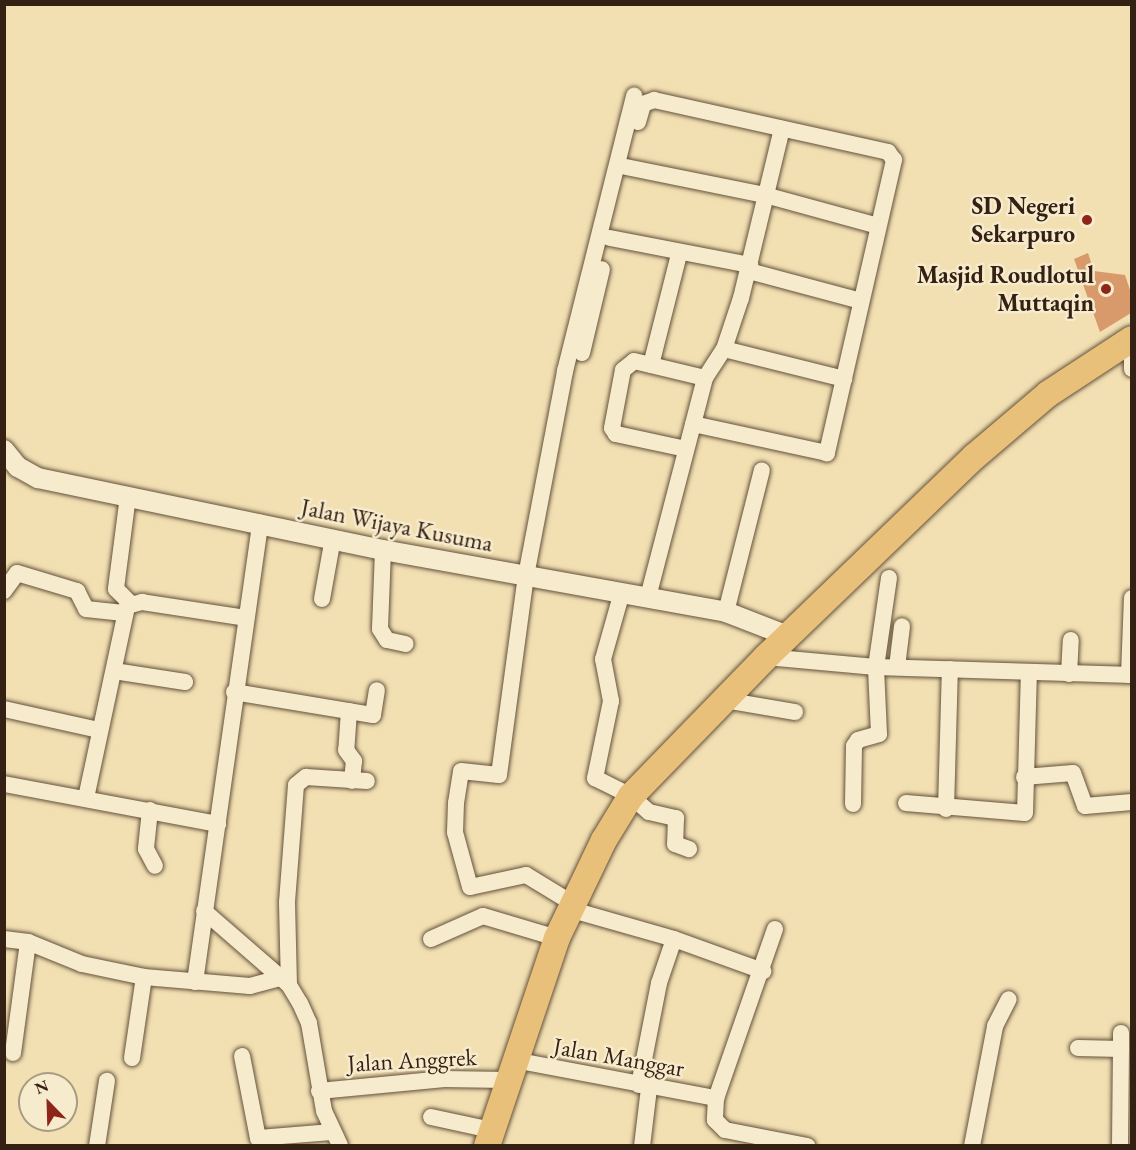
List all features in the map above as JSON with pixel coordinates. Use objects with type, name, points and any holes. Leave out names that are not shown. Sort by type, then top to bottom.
[{"type":"main road","points":[[489,1138],[557,938],[571,906],[632,796],[766,657],[1012,422],[1131,339]]},
{"type":"street","points":[[634,96],[565,371],[526,576],[499,775],[459,773],[456,832],[470,887],[526,875],[571,906],[764,971]]},
{"type":"street","points":[[582,353],[626,167],[643,104],[649,100],[892,155],[827,453],[693,424]]},
{"type":"street","points":[[648,597],[705,378],[724,349],[749,268],[782,129]]},
{"type":"street","points":[[626,167],[765,195],[878,226]]},
{"type":"street","points":[[609,238],[749,268],[861,301]]},
{"type":"street","points":[[651,365],[680,254]]},
{"type":"street","points":[[1131,345],[1131,369]]},
{"type":"street","points":[[724,349],[844,379]]},
{"type":"street","points":[[686,448],[625,437],[612,428],[627,363],[651,365],[705,378]]},
{"type":"street","name":"Jalan Wijaya Kusuma","points":[[5,449],[18,468],[38,478],[383,550],[726,612],[788,636]]},
{"type":"street","points":[[726,612],[762,470]]},
{"type":"street","points":[[86,798],[127,608],[116,589],[128,496]]},
{"type":"street","points":[[195,982],[234,692],[260,523]]},
{"type":"street","points":[[322,599],[333,538]]},
{"type":"street","points":[[383,550],[380,629],[387,640],[406,644]]},
{"type":"street","points":[[4,591],[17,573],[77,591],[86,609],[127,608],[246,618]]},
{"type":"street","points":[[853,804],[854,746],[858,740],[879,734],[876,667],[889,578]]},
{"type":"street","points":[[622,592],[603,659],[611,701],[595,778],[632,796],[650,812],[676,818],[675,844],[689,849]]},
{"type":"street","points":[[766,657],[876,667],[1130,675],[1131,598]]},
{"type":"street","points":[[897,667],[902,626]]},
{"type":"street","points":[[1069,674],[1071,640]]},
{"type":"street","points":[[946,809],[950,669]]},
{"type":"street","points":[[114,671],[185,682]]},
{"type":"street","points":[[906,803],[946,809],[1025,813],[1024,777],[1029,672]]},
{"type":"street","points":[[234,692],[374,714],[377,690]]},
{"type":"street","points":[[724,700],[795,712]]},
{"type":"street","points":[[4,710],[99,730]]},
{"type":"street","points":[[284,982],[287,902],[296,784],[306,777],[359,781],[354,761],[346,750],[348,711]]},
{"type":"street","points":[[1024,777],[1074,773],[1085,806],[1131,802]]},
{"type":"street","points":[[4,784],[218,824]]},
{"type":"street","points":[[150,810],[146,849],[155,866]]},
{"type":"street","points":[[204,911],[284,982],[300,1003],[309,1023],[319,1091],[337,1139],[258,1138],[242,1056]]},
{"type":"street","points":[[431,939],[454,925],[483,916],[557,938]]},
{"type":"street","points":[[775,928],[764,971],[716,1098],[718,1127],[807,1146]]},
{"type":"street","points":[[4,939],[27,942],[82,964],[144,977],[250,986],[284,982]]},
{"type":"street","points":[[642,1146],[644,1087],[659,982],[674,939]]},
{"type":"street","points":[[13,1053],[27,942]]},
{"type":"street","points":[[132,1058],[144,977]]},
{"type":"street","points":[[972,1146],[995,1026],[1009,999]]},
{"type":"street","points":[[1078,1048],[1121,1041],[1120,1146]]},
{"type":"street","name":"Jalan Manggar","points":[[511,1070],[716,1098]]},
{"type":"street","name":"Jalan Anggrek","points":[[319,1091],[511,1070]]},
{"type":"street","points":[[97,1146],[106,1081]]},
{"type":"street","points":[[431,1117],[489,1138]]},
{"type":"building","name":"Masjid Roudlotul Muttaqin","points":[[1088,253],[1094,271],[1125,275],[1131,293],[1131,313],[1100,332],[1074,259]]},
{"type":"place","name":"SD Negeri Sekarpuro","points":[[1087,220]]},
{"type":"place","name":"Masjid Roudlotul Muttaqin","points":[[1106,289]]}]
